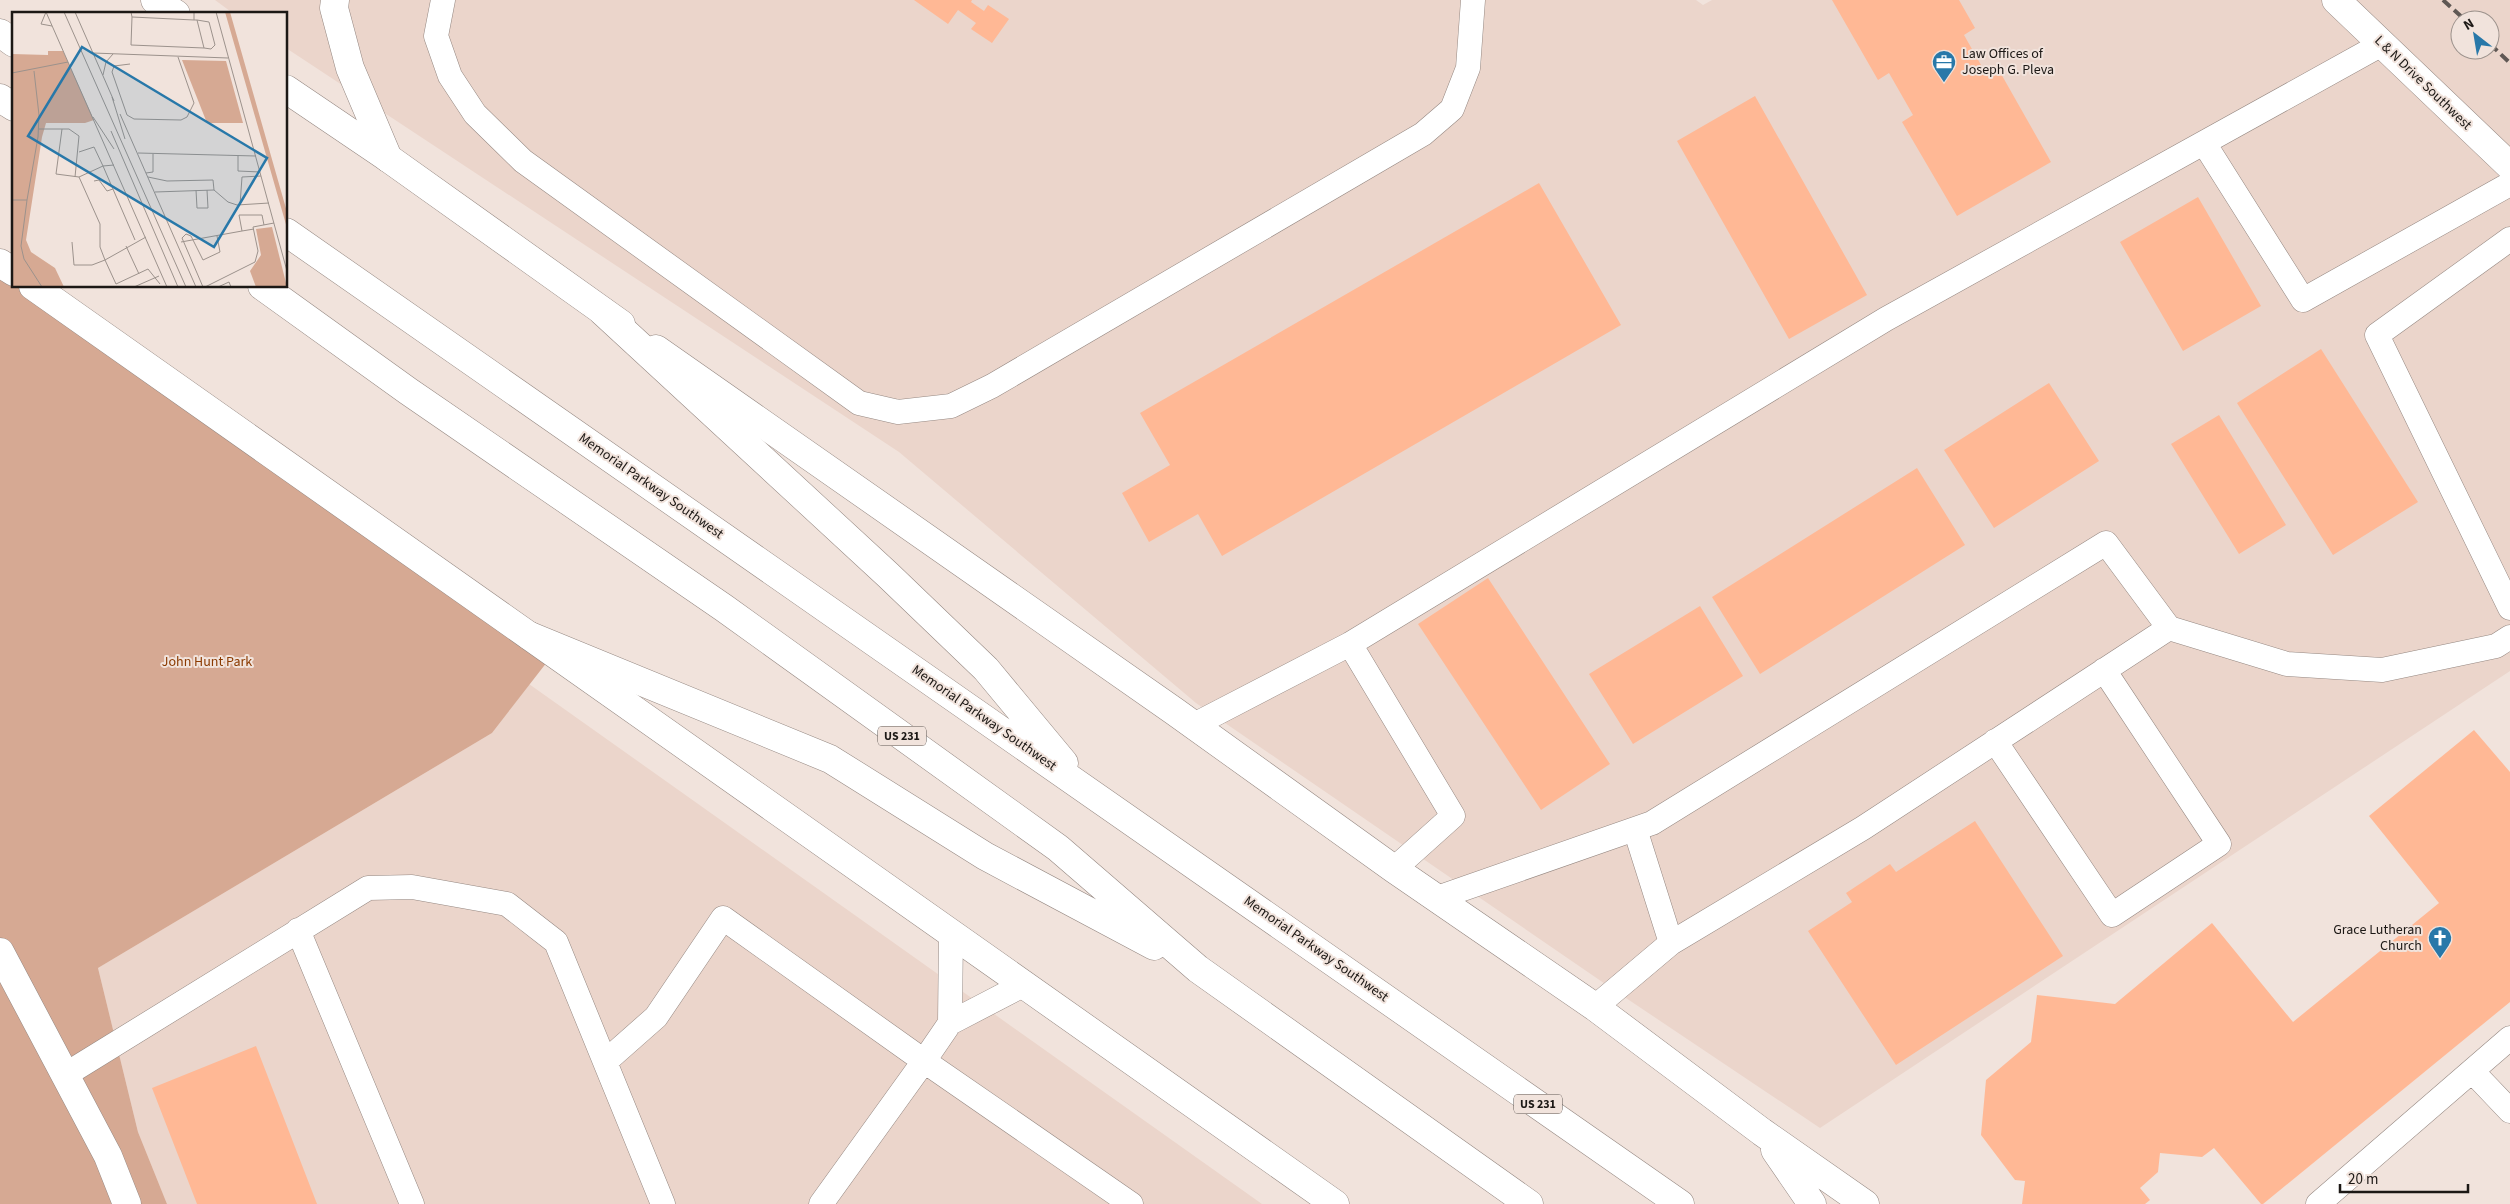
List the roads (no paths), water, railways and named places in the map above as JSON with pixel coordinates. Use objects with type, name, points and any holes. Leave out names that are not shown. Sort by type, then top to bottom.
[{"type":"main road","points":[[156,0],[173,12]]},
{"type":"main road","points":[[335,0],[334,8],[350,68],[388,158]]},
{"type":"main road","name":"L & N Drive Southwest","points":[[2336,0],[2510,166]]},
{"type":"main road","points":[[0,33],[12,42]]},
{"type":"main road","points":[[288,90],[388,158],[602,311],[1194,725],[1394,869],[1595,1007],[1762,1132],[1865,1204]]},
{"type":"main road","points":[[0,98],[12,106]]},
{"type":"main road","name":"Memorial Parkway Southwest","points":[[288,233],[1679,1203]]},
{"type":"main road","points":[[0,263],[12,271]]},
{"type":"main road","points":[[36,288],[1335,1204]]},
{"type":"main road","name":"US 231","points":[[265,288],[408,391],[724,608],[1058,848],[1198,969],[1529,1204]]},
{"type":"main road","points":[[602,311],[888,575],[986,669],[1086,789]]},
{"type":"main road","points":[[530,636],[830,759],[985,856],[1198,969]]},
{"type":"main road","points":[[0,952],[108,1156],[127,1204]]},
{"type":"main road","points":[[1762,1132],[1812,1204]]},
{"type":"lane","points":[[443,0],[436,36],[450,76],[475,114],[523,161],[859,403],[898,412],[951,406],[992,386],[1424,134],[1452,109],[1468,68],[1473,0]]},
{"type":"lane","points":[[1194,725],[1350,644],[1886,319],[2382,44]]},
{"type":"lane","points":[[2204,143],[2303,300],[2510,184]]},
{"type":"lane","points":[[2510,239],[2377,335],[2510,608]]},
{"type":"lane","points":[[1437,898],[1652,823],[2106,543],[2169,628],[2287,664],[2382,670],[2496,646],[2510,637]]},
{"type":"lane","points":[[1595,1007],[1671,943],[1863,828],[2169,628]]},
{"type":"lane","points":[[1350,644],[1453,816],[1394,869]]},
{"type":"lane","points":[[1995,741],[2112,915],[2219,844],[2104,670]]},
{"type":"lane","points":[[1635,829],[1671,943]]},
{"type":"lane","points":[[66,1075],[368,888],[412,887],[507,904],[556,942],[663,1204]]},
{"type":"lane","points":[[605,1062],[656,1017],[723,918],[924,1061],[1131,1204]]},
{"type":"lane","points":[[298,930],[412,1204]]},
{"type":"lane","points":[[950,1023],[951,932]]},
{"type":"lane","points":[[821,1204],[950,1023],[1025,984]]},
{"type":"lane","points":[[2318,1204],[2510,1038]]},
{"type":"lane","points":[[2472,1071],[2510,1111]]},
{"type":"railway","points":[[2443,0],[2454,10]]},
{"type":"railway","points":[[2500,54],[2510,63]]},
{"type":"place","name":"Law Offices of Joseph G. Pleva","points":[[1944,83]]},
{"type":"place","name":"Grace Lutheran Church","points":[[2440,959]]},
{"type":"park label","name":"John Hunt Park","points":[[207,662]]}]
